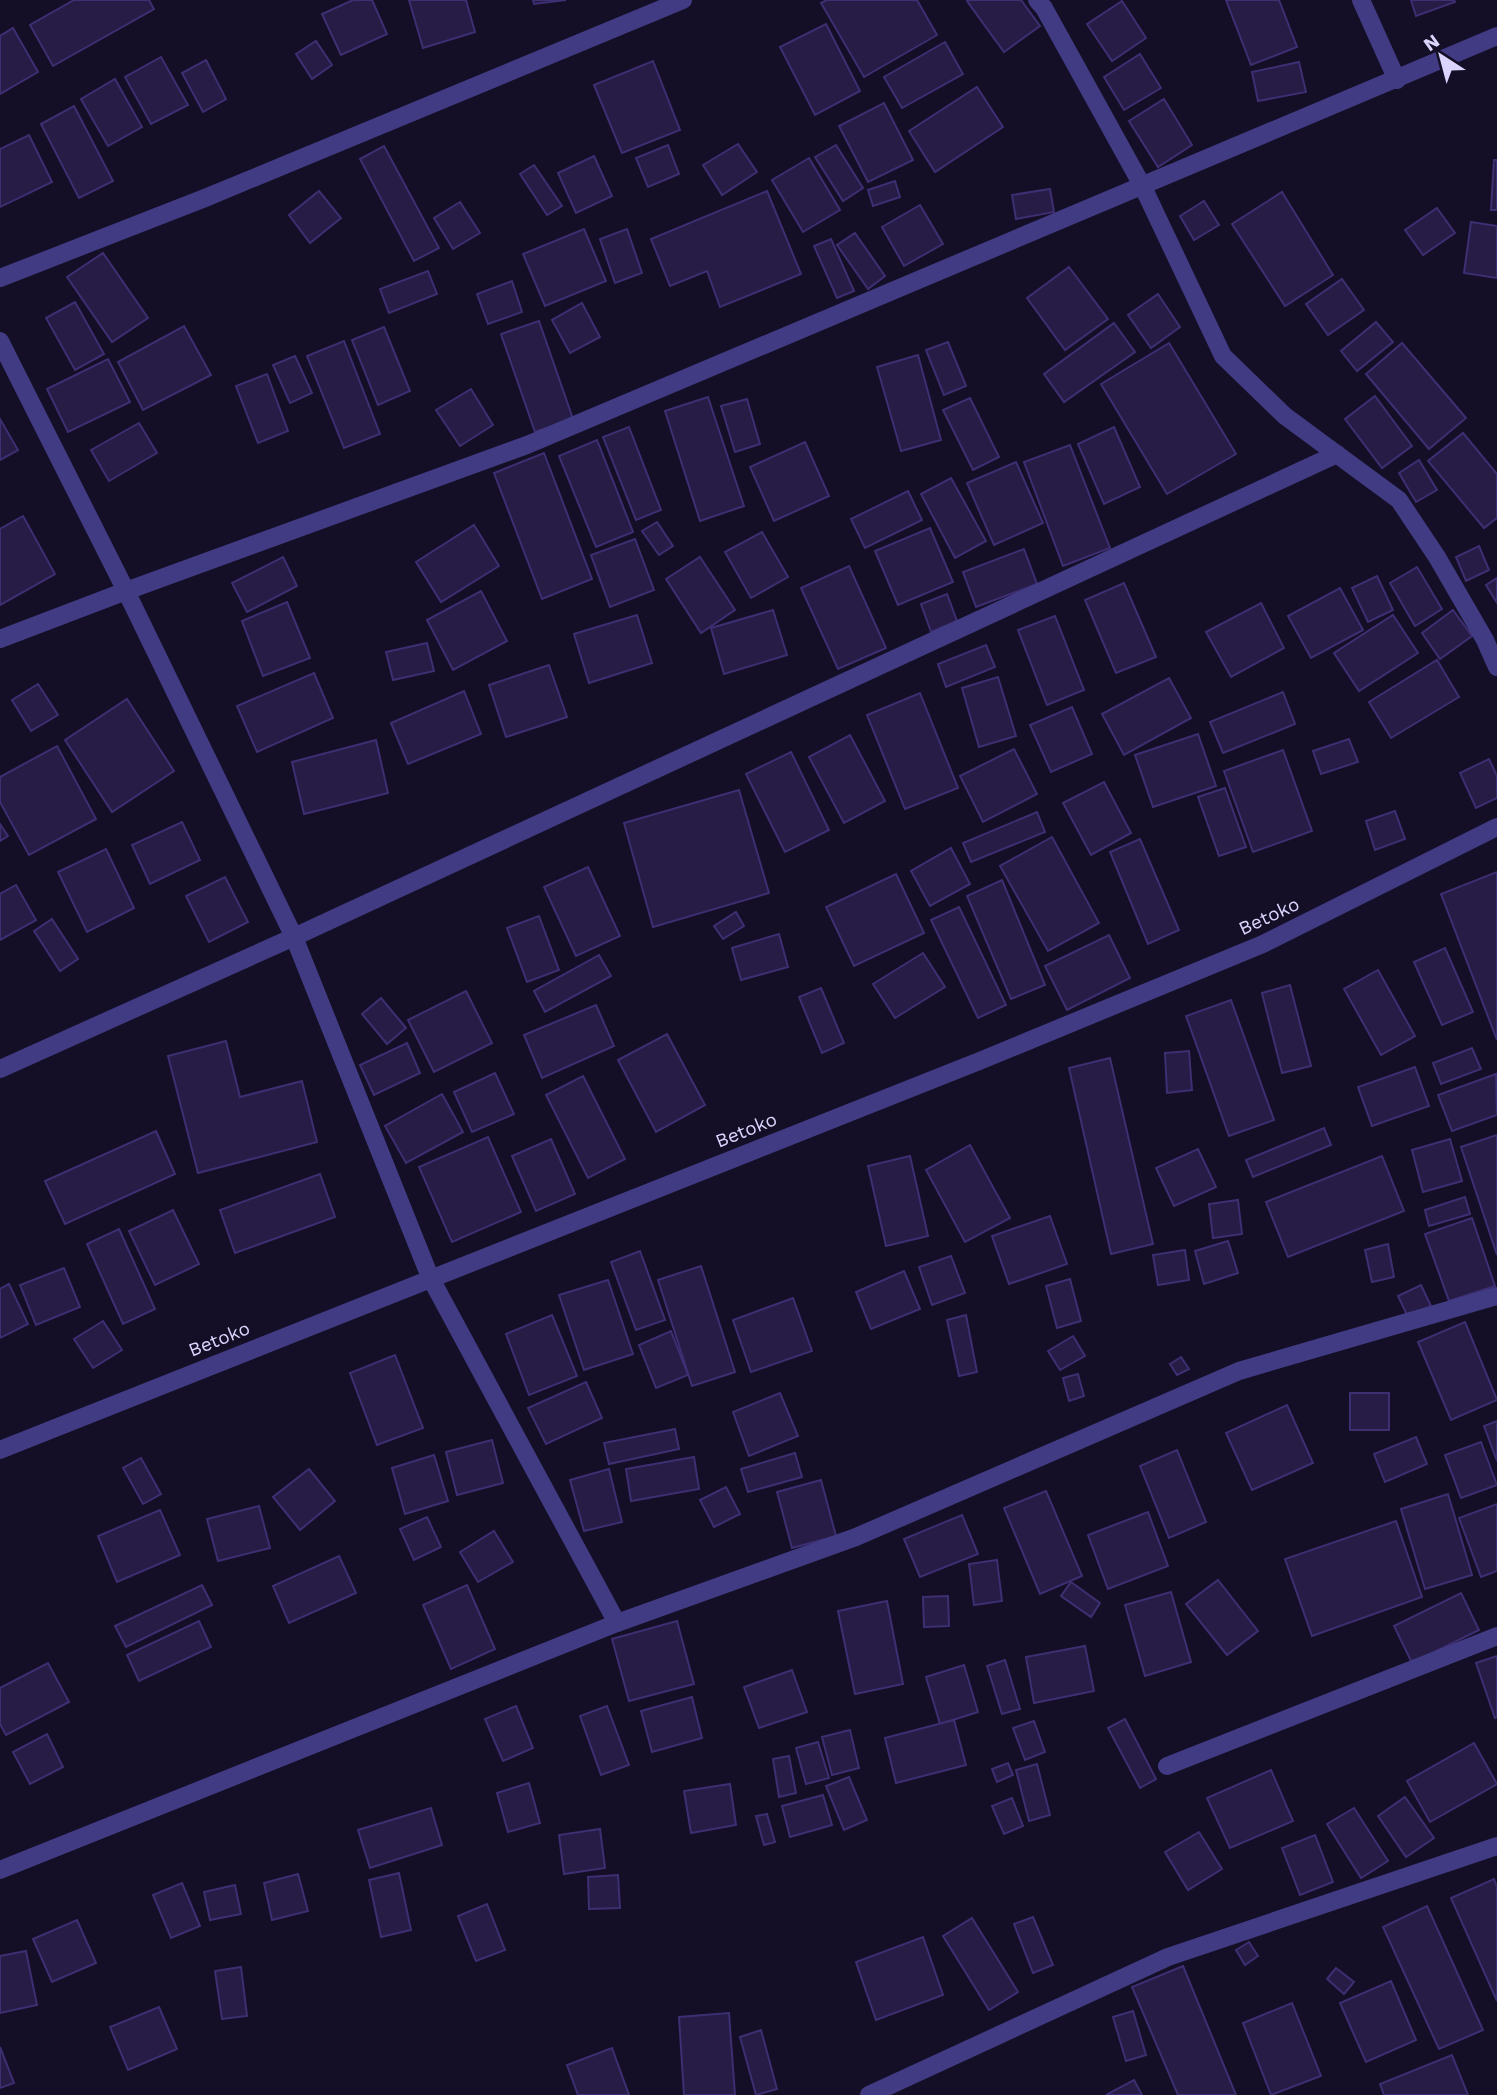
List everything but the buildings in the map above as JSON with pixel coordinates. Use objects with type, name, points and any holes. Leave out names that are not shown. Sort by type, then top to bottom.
[{"type":"street","points":[[0,278],[218,192],[683,0]]},
{"type":"street","points":[[1037,0],[1044,8],[1143,187],[1223,356],[1285,416],[1399,500],[1437,557],[1485,640],[1497,667]]},
{"type":"street","points":[[1361,0],[1397,80]]},
{"type":"street","points":[[0,639],[527,445],[1497,37]]},
{"type":"street","points":[[0,341],[126,591],[294,937],[430,1278],[617,1623]]},
{"type":"street","points":[[0,1069],[294,937],[1337,454]]},
{"type":"street","name":"Betoko","points":[[0,1450],[982,1060],[1250,949],[1497,828]]},
{"type":"street","points":[[0,1870],[617,1623],[856,1537],[1239,1371],[1497,1296]]},
{"type":"street","points":[[1167,1766],[1497,1636]]},
{"type":"street","points":[[869,2095],[1168,1957],[1497,1846]]}]
